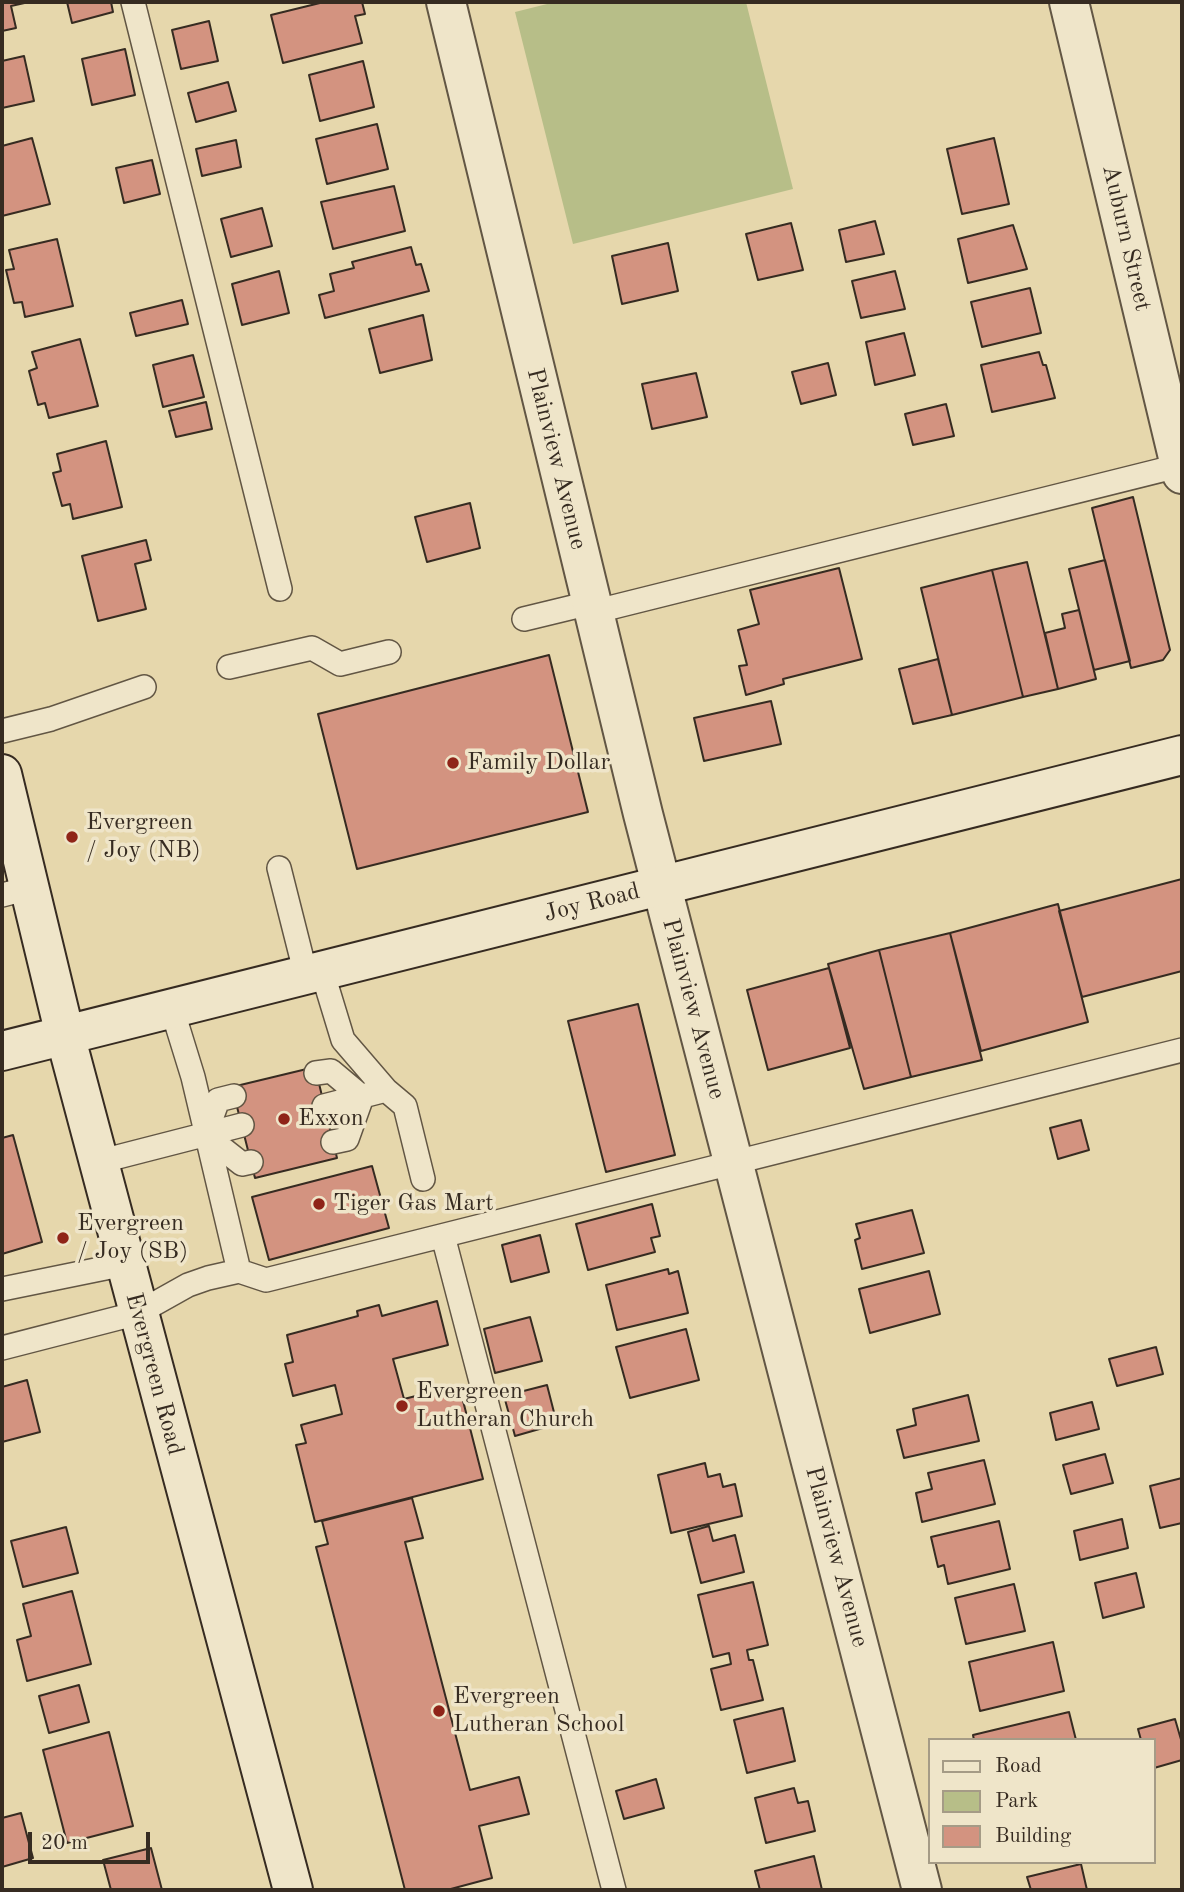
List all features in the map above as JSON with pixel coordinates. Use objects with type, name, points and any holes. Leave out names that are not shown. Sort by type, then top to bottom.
[{"type":"street","name":"Plainview Avenue","points":[[446,2],[661,885],[922,1890]]},
{"type":"street","name":"Auburn Street","points":[[1069,2],[1182,469]]},
{"type":"street","name":"Joy Road","points":[[2,1051],[1182,755]]},
{"type":"street","name":"Evergreen Road","points":[[4,790],[15,892],[65,1035],[293,1890]]},
{"type":"lane","points":[[133,2],[280,589]]},
{"type":"lane","points":[[524,619],[592,607],[1182,469]]},
{"type":"lane","points":[[229,667],[312,648],[341,664],[389,652]]},
{"type":"lane","points":[[2,731],[51,719],[144,687]]},
{"type":"lane","points":[[279,868],[314,973],[343,1040],[386,1090],[405,1106],[423,1179]]},
{"type":"lane","points":[[172,1009],[193,1077],[239,1271]]},
{"type":"lane","points":[[2,1348],[138,1313],[188,1284],[239,1271],[266,1280],[1182,1050]]},
{"type":"lane","points":[[316,1073],[331,1071],[362,1097]]},
{"type":"lane","points":[[324,1106],[386,1090]]},
{"type":"lane","points":[[205,1135],[218,1100],[234,1096]]},
{"type":"lane","points":[[333,1142],[347,1139],[362,1097]]},
{"type":"lane","points":[[98,1162],[242,1125]]},
{"type":"lane","points":[[205,1135],[243,1164],[251,1161]]},
{"type":"lane","points":[[443,1236],[614,1890]]},
{"type":"lane","points":[[2,1289],[125,1264]]},
{"type":"green space","points":[[555,2],[746,2],[793,189],[573,244],[515,12]]},
{"type":"building","points":[[2,2],[29,2],[11,6],[16,28],[2,31]]},
{"type":"building","points":[[67,2],[111,2],[113,12],[72,23]]},
{"type":"building","points":[[324,2],[362,2],[365,14],[355,16],[362,43],[283,63],[271,15]]},
{"type":"building","points":[[209,21],[218,61],[181,69],[172,30]]},
{"type":"building","points":[[125,49],[135,95],[92,105],[82,59]]},
{"type":"building","points":[[24,56],[34,101],[2,108],[2,61]]},
{"type":"building","points":[[363,61],[374,107],[320,121],[309,75]]},
{"type":"building","points":[[228,82],[236,111],[196,122],[188,93]]},
{"type":"building","points":[[377,124],[388,169],[327,184],[316,139]]},
{"type":"building","points":[[32,138],[50,204],[2,216],[2,146]]},
{"type":"building","points":[[994,138],[1009,204],[962,214],[947,149]]},
{"type":"building","points":[[236,140],[241,167],[202,176],[196,149]]},
{"type":"building","points":[[152,160],[160,194],[124,203],[116,168]]},
{"type":"building","points":[[394,186],[405,231],[333,249],[321,202]]},
{"type":"building","points":[[262,208],[272,246],[231,257],[221,219]]},
{"type":"building","points":[[875,221],[884,254],[846,262],[839,230]]},
{"type":"building","points":[[791,223],[803,270],[758,280],[746,234]]},
{"type":"building","points":[[1013,225],[1027,269],[968,283],[958,239]]},
{"type":"building","points":[[57,239],[73,306],[25,317],[22,302],[14,303],[6,270],[14,269],[9,250]]},
{"type":"building","points":[[668,243],[678,291],[622,304],[612,256]]},
{"type":"building","points":[[411,247],[416,265],[421,264],[429,291],[325,318],[319,295],[334,291],[330,274],[354,268],[352,262]]},
{"type":"building","points":[[279,271],[289,313],[242,325],[232,284]]},
{"type":"building","points":[[895,271],[905,309],[861,318],[852,281]]},
{"type":"building","points":[[1030,288],[1041,333],[982,347],[971,302]]},
{"type":"building","points":[[182,300],[188,324],[136,336],[130,313]]},
{"type":"building","points":[[423,315],[432,360],[380,373],[369,329]]},
{"type":"building","points":[[904,333],[915,375],[875,385],[866,342]]},
{"type":"building","points":[[80,339],[98,406],[49,418],[45,403],[38,405],[29,371],[37,368],[32,352]]},
{"type":"building","points":[[1039,352],[1043,365],[1046,365],[1055,398],[992,412],[981,365]]},
{"type":"building","points":[[193,355],[204,397],[163,407],[153,365]]},
{"type":"building","points":[[828,363],[836,395],[801,404],[792,372]]},
{"type":"building","points":[[696,373],[707,417],[652,429],[642,384]]},
{"type":"building","points":[[206,402],[212,429],[176,437],[169,411]]},
{"type":"building","points":[[946,404],[954,436],[913,445],[905,414]]},
{"type":"building","points":[[106,441],[122,507],[73,519],[70,504],[62,506],[53,473],[61,471],[57,454]]},
{"type":"building","points":[[1133,497],[1170,650],[1163,660],[1131,668],[1092,508]]},
{"type":"building","points":[[470,503],[480,548],[427,562],[415,517]]},
{"type":"building","points":[[146,540],[151,560],[135,564],[146,609],[98,621],[82,556]]},
{"type":"building","points":[[1105,560],[1130,661],[1094,670],[1069,569]]},
{"type":"building","points":[[1027,562],[1058,689],[1023,697],[992,570]]},
{"type":"building","points":[[839,568],[862,659],[783,679],[784,684],[746,695],[739,666],[747,665],[738,630],[759,624],[750,590]]},
{"type":"building","points":[[992,570],[1023,697],[952,715],[921,588]]},
{"type":"building","points":[[1079,610],[1096,679],[1058,689],[1045,633],[1065,628],[1062,614]]},
{"type":"building","name":"Family Dollar","points":[[549,655],[588,812],[357,869],[318,714]]},
{"type":"building","points":[[938,659],[952,715],[913,724],[899,669]]},
{"type":"building","points":[[771,701],[781,744],[704,761],[694,718]]},
{"type":"building","points":[[1182,879],[1182,971],[1082,997],[1059,911]]},
{"type":"building","points":[[1058,904],[1088,1022],[981,1051],[950,933]]},
{"type":"building","points":[[950,933],[982,1060],[911,1077],[879,950]]},
{"type":"building","points":[[879,950],[911,1077],[864,1089],[828,964]]},
{"type":"building","points":[[829,968],[850,1048],[768,1070],[747,990]]},
{"type":"building","points":[[638,1004],[675,1155],[606,1172],[568,1021]]},
{"type":"building","points":[[315,1067],[337,1158],[255,1178],[232,1087]]},
{"type":"building","points":[[1081,1120],[1089,1150],[1058,1159],[1050,1128]]},
{"type":"building","points":[[13,1135],[42,1242],[2,1254],[2,1138]]},
{"type":"building","points":[[372,1166],[389,1228],[269,1260],[252,1197]]},
{"type":"building","points":[[652,1204],[660,1236],[651,1238],[655,1252],[588,1270],[576,1224]]},
{"type":"building","points":[[912,1210],[924,1253],[862,1269],[855,1240],[860,1238],[856,1224]]},
{"type":"building","points":[[540,1235],[549,1272],[511,1282],[502,1245]]},
{"type":"building","points":[[668,1269],[669,1274],[678,1271],[688,1313],[617,1330],[606,1285]]},
{"type":"building","points":[[929,1271],[940,1314],[870,1333],[859,1289]]},
{"type":"building","name":"Evergreen Lutheran Church","points":[[437,1301],[448,1345],[393,1359],[404,1399],[459,1385],[483,1479],[315,1522],[296,1445],[306,1443],[301,1425],[342,1414],[335,1385],[293,1396],[285,1364],[293,1362],[287,1335],[358,1316],[357,1311],[379,1305],[382,1316]]},
{"type":"building","points":[[530,1317],[542,1361],[495,1373],[484,1329]]},
{"type":"building","points":[[686,1329],[699,1380],[630,1398],[616,1347]]},
{"type":"building","points":[[1156,1347],[1163,1374],[1117,1386],[1109,1359]]},
{"type":"building","points":[[27,1380],[40,1432],[2,1442],[2,1387]]},
{"type":"building","points":[[547,1385],[557,1424],[515,1436],[504,1396]]},
{"type":"building","points":[[968,1395],[979,1441],[904,1458],[897,1430],[916,1425],[913,1409]]},
{"type":"building","points":[[1092,1402],[1099,1429],[1056,1440],[1050,1413]]},
{"type":"building","points":[[1105,1454],[1113,1483],[1071,1494],[1063,1465]]},
{"type":"building","points":[[984,1460],[995,1504],[922,1522],[916,1493],[932,1489],[928,1473]]},
{"type":"building","points":[[705,1463],[708,1477],[720,1474],[723,1487],[735,1484],[742,1516],[671,1533],[658,1475]]},
{"type":"building","points":[[1182,1478],[1182,1523],[1160,1528],[1150,1486]]},
{"type":"building","name":"Evergreen Lutheran School","points":[[412,1498],[423,1538],[405,1542],[470,1790],[519,1777],[529,1814],[479,1826],[492,1878],[447,1890],[405,1890],[316,1547],[328,1544],[322,1521]]},
{"type":"building","points":[[1122,1519],[1128,1548],[1080,1560],[1074,1531]]},
{"type":"building","points":[[999,1521],[1010,1569],[948,1584],[944,1565],[938,1567],[931,1537]]},
{"type":"building","points":[[709,1526],[713,1541],[735,1535],[744,1572],[701,1583],[688,1532]]},
{"type":"building","points":[[66,1527],[78,1573],[23,1587],[11,1541]]},
{"type":"building","points":[[1136,1573],[1144,1607],[1103,1618],[1095,1583]]},
{"type":"building","points":[[753,1582],[768,1645],[747,1650],[749,1660],[753,1660],[763,1700],[721,1710],[711,1669],[731,1664],[729,1653],[713,1657],[698,1595]]},
{"type":"building","points":[[1014,1584],[1025,1631],[966,1644],[955,1598]]},
{"type":"building","points":[[72,1591],[91,1664],[27,1681],[17,1640],[31,1636],[23,1604]]},
{"type":"building","points":[[1053,1642],[1064,1691],[980,1711],[969,1662]]},
{"type":"building","points":[[79,1685],[89,1722],[49,1733],[39,1696]]},
{"type":"building","points":[[783,1708],[795,1761],[747,1773],[734,1720]]},
{"type":"building","points":[[1069,1712],[1076,1738],[974,1738],[973,1735]]},
{"type":"building","points":[[1175,1719],[1182,1743],[1182,1760],[1156,1767],[1156,1738],[1140,1738],[1138,1729]]},
{"type":"building","points":[[109,1732],[133,1826],[67,1843],[43,1750]]},
{"type":"building","points":[[656,1779],[664,1808],[624,1819],[616,1791]]},
{"type":"building","points":[[794,1788],[798,1803],[808,1801],[815,1831],[766,1843],[755,1798]]},
{"type":"building","points":[[21,1813],[33,1858],[2,1867],[2,1818]]},
{"type":"building","points":[[151,1848],[162,1890],[111,1890],[103,1860]]},
{"type":"building","points":[[814,1856],[822,1890],[760,1890],[755,1871]]},
{"type":"building","points":[[1081,1864],[1087,1890],[1031,1890],[1027,1877]]},
{"type":"place","name":"Family Dollar","points":[[453,763]]},
{"type":"place","name":"Evergreen / Joy (NB)","points":[[72,837]]},
{"type":"place","name":"Exxon","points":[[284,1119]]},
{"type":"place","name":"Tiger Gas Mart","points":[[319,1204]]},
{"type":"place","name":"Evergreen / Joy (SB)","points":[[63,1238]]},
{"type":"place","name":"Evergreen Lutheran Church","points":[[402,1406]]},
{"type":"place","name":"Evergreen Lutheran School","points":[[439,1711]]}]
